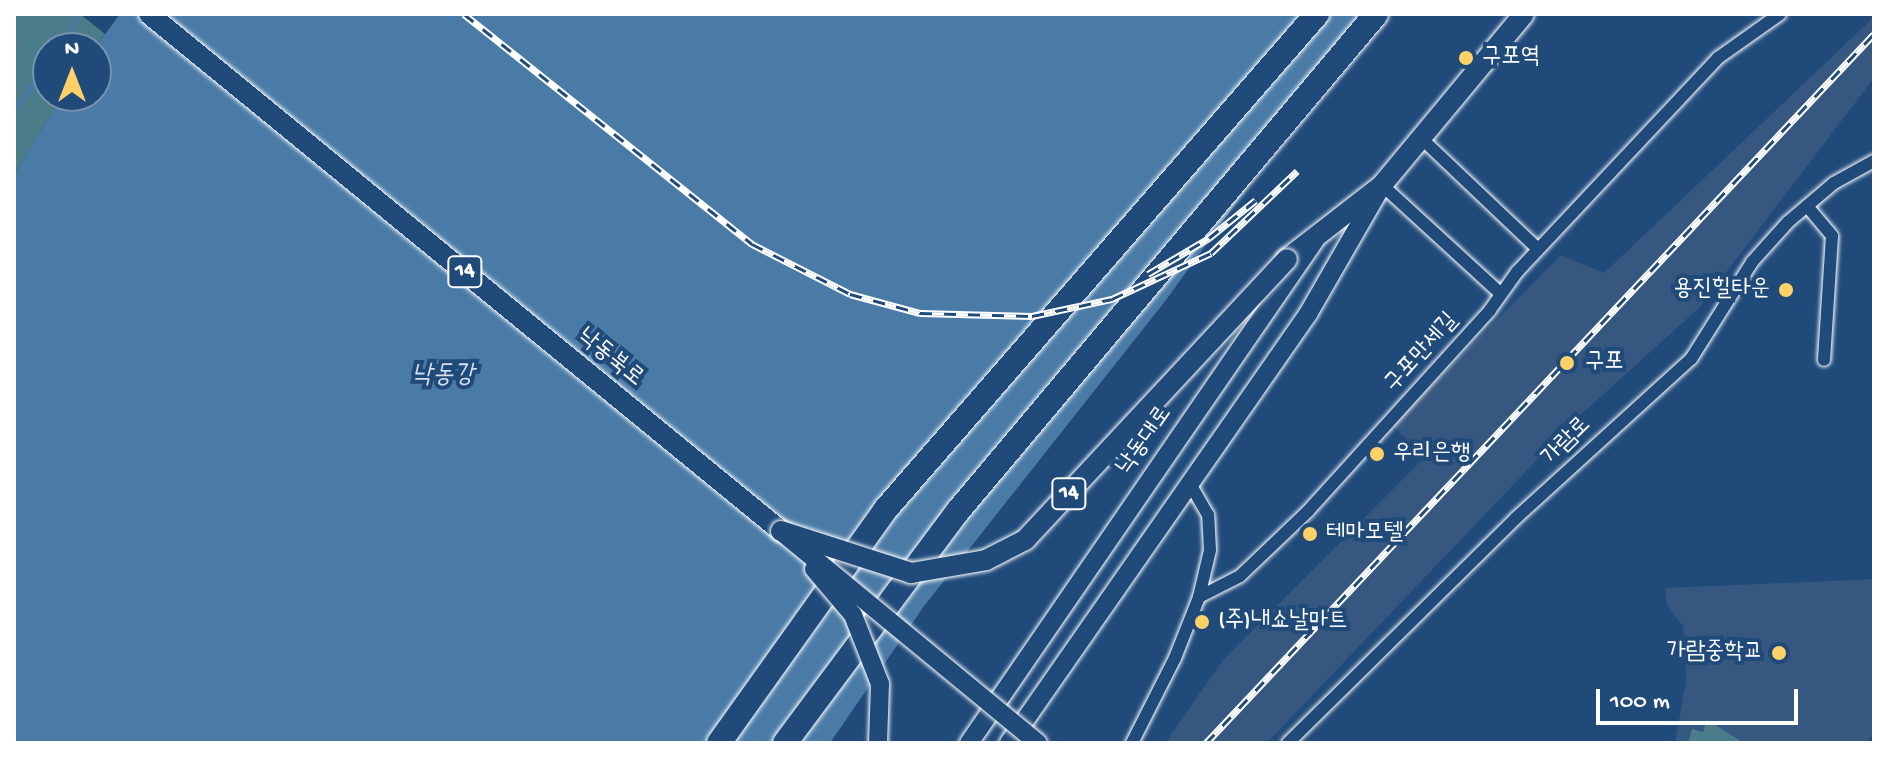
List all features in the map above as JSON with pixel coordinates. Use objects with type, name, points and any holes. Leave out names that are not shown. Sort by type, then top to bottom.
[{"type":"highway","points":[[719,743],[895,498],[1317,14]]},
{"type":"highway","points":[[785,743],[958,511],[1376,14]]},
{"type":"main road","name":"낙동북로","points":[[149,14],[1038,743]]},
{"type":"main road","name":"낙동대로","points":[[1009,743],[1308,314],[1382,185],[1524,14]]},
{"type":"main road","name":"14","points":[[781,531],[911,573],[986,560],[1025,540],[1287,259],[1382,185]]},
{"type":"main road","name":"낙동대로","points":[[974,736],[1317,239],[1382,185]]},
{"type":"main road","name":"14","points":[[781,531],[853,615],[880,684],[878,743]]},
{"type":"street","points":[[1750,14],[1759,26]]},
{"type":"street","name":"구포만세길","points":[[1199,597],[1240,576],[1308,511],[1538,249],[1718,58],[1780,14]]},
{"type":"street","points":[[1421,138],[1538,249]]},
{"type":"street","name":"가람로","points":[[1288,743],[1516,518],[1691,359],[1752,262],[1807,206],[1869,163]]},
{"type":"street","points":[[1382,185],[1501,294]]},
{"type":"street","points":[[1807,206],[1832,236],[1824,360]]},
{"type":"street","points":[[1132,743],[1164,683],[1199,597],[1211,534],[1208,515],[1191,486]]},
{"type":"shaded area","points":[[1874,17],[1874,78],[1699,308],[1576,419],[1267,743],[1165,743],[1223,660],[1425,457],[1392,425],[1561,255],[1604,273]]},
{"type":"shaded area","name":"가람중학교","points":[[1874,579],[1874,734],[1866,743],[1675,743],[1686,680],[1683,626],[1667,606],[1665,588]]},
{"type":"green space","points":[[14,14],[80,14],[102,32],[32,32],[32,112],[52,112],[14,175]]},
{"type":"green space","points":[[1707,720],[1744,743],[1688,743],[1692,729],[1703,732]]},
{"type":"water","name":"낙동강","points":[[120,14],[1373,14],[1166,300],[924,606],[830,743],[14,743],[14,175],[52,112],[112,112],[112,32],[107,32]]},
{"type":"waterway","points":[[68,32],[79,14]]},
{"type":"waterway","points":[[14,111],[32,86]]},
{"type":"railway","points":[[464,14],[752,244],[850,294],[920,313],[1032,316],[1112,299],[1211,253],[1297,171]]},
{"type":"railway","points":[[1206,743],[1874,34]]},
{"type":"railway","points":[[1148,274],[1209,238],[1256,200]]},
{"type":"place","name":"구포역","points":[[1466,58]]},
{"type":"place","name":"용진힐타운","points":[[1786,290]]},
{"type":"place","name":"구포","points":[[1567,363]]},
{"type":"place","name":"우리은행","points":[[1377,454]]},
{"type":"place","name":"테마모텔","points":[[1310,534]]},
{"type":"place","name":"(주)내쇼날마트","points":[[1202,622]]},
{"type":"place","name":"가람중학교","points":[[1779,653]]}]
